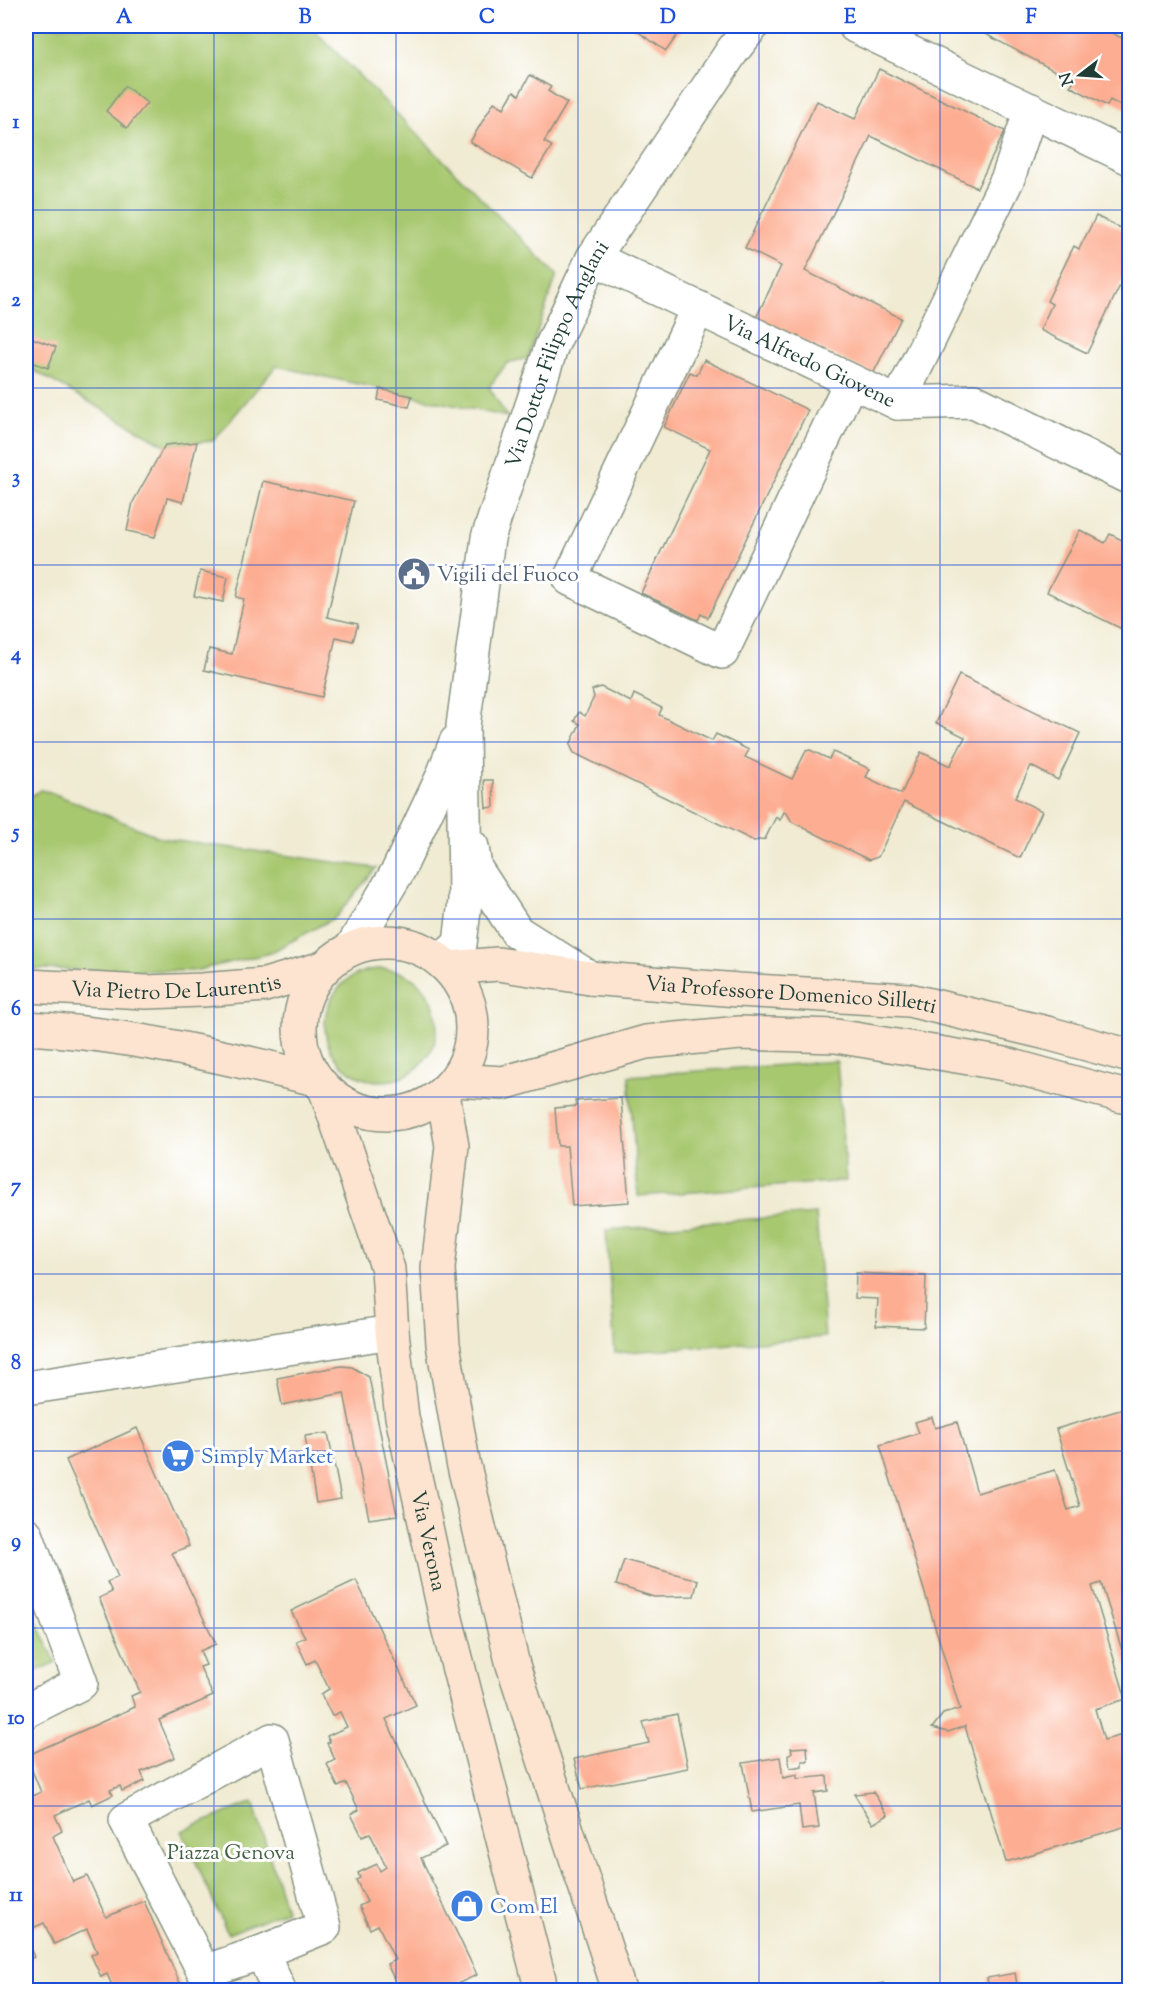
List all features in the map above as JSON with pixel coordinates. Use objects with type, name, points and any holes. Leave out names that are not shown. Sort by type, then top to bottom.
[{"type":"main road","points":[[374,942],[397,942],[421,949],[445,965],[463,988],[471,1011],[473,1035],[467,1059],[449,1087],[421,1108],[396,1115],[371,1114],[347,1106],[321,1085],[303,1052],[300,1022],[306,993],[323,968],[336,957],[351,949],[374,942]]},
{"type":"main road","name":"Via Professore Domenico Silletti","points":[[445,965],[498,964],[590,978],[909,1000],[1047,1033],[1130,1056]]},
{"type":"main road","name":"Via Pietro De Laurentis","points":[[26,986],[146,992],[202,990],[265,985],[323,968]]},
{"type":"main road","name":"Via Pietro De Laurentis","points":[[26,1028],[72,1030],[220,1056],[321,1085]]},
{"type":"main road","name":"Via Professore Domenico Silletti","points":[[449,1087],[503,1083],[646,1042],[740,1033],[826,1035],[1005,1064],[1130,1098]]},
{"type":"main road","name":"Via Verona","points":[[321,1085],[388,1269],[392,1332],[402,1417],[447,1623],[540,1990]]},
{"type":"main road","points":[[449,1087],[452,1146],[438,1268],[443,1344],[463,1462],[513,1665],[619,1990]]},
{"type":"street","name":"Via Dottor Filippo Anglani","points":[[463,726],[488,538],[552,345],[593,258],[733,50],[752,26]]},
{"type":"street","points":[[855,26],[1130,158]]},
{"type":"street","points":[[898,404],[1008,178],[1031,110]]},
{"type":"street","name":"Via Alfredo Giovene","points":[[593,258],[898,404],[974,401],[1130,478]]},
{"type":"street","points":[[698,308],[570,579],[722,652],[851,381]]},
{"type":"street","points":[[445,965],[460,944],[465,901],[463,726]]},
{"type":"street","points":[[351,949],[398,871],[442,778],[463,726]]},
{"type":"street","points":[[463,785],[475,868],[517,932],[590,978]]},
{"type":"street","points":[[26,1388],[392,1332]]},
{"type":"street","points":[[26,1534],[81,1683],[26,1711]]},
{"type":"street","points":[[272,1740],[324,1927],[262,1952],[204,1972],[126,1820],[272,1740]]},
{"type":"street","points":[[262,1952],[279,1990]]},
{"type":"green space","points":[[26,26],[310,26],[557,275],[528,358],[507,363],[489,387],[507,417],[276,366],[213,441],[165,445],[26,366]]},
{"type":"green space","points":[[40,790],[50,792],[162,838],[376,868],[336,917],[270,953],[193,971],[26,969],[26,800]]},
{"type":"green space","points":[[381,969],[402,974],[420,986],[432,1004],[437,1025],[432,1046],[420,1064],[402,1076],[381,1081],[360,1076],[342,1064],[330,1046],[325,1025],[330,1004],[342,986],[360,974]]},
{"type":"green space","points":[[837,1061],[846,1181],[638,1196],[629,1076]]},
{"type":"green space","points":[[816,1214],[825,1337],[615,1353],[606,1230]]},
{"type":"green space","points":[[26,1599],[56,1662],[26,1676]]},
{"type":"green space","name":"Piazza Genova","points":[[253,1802],[286,1910],[228,1934],[182,1831]]},
{"type":"building","points":[[630,26],[684,26],[666,51]]},
{"type":"building","points":[[978,26],[1098,26],[1130,42],[1130,111],[1110,100],[1107,106],[1070,86],[1074,81],[976,29]]},
{"type":"building","points":[[879,69],[1005,131],[977,188],[871,136],[805,271],[901,318],[873,374],[756,318],[781,266],[745,248],[817,101],[855,119]]},
{"type":"building","points":[[530,75],[551,87],[548,91],[567,103],[544,142],[552,146],[532,178],[470,142],[494,102],[504,108],[514,91],[519,95]]},
{"type":"building","points":[[125,86],[147,103],[127,128],[106,111]]},
{"type":"building","points":[[1096,216],[1130,233],[1130,265],[1087,353],[1040,330],[1052,304],[1047,301],[1074,246],[1079,249]]},
{"type":"building","points":[[32,338],[56,347],[48,368],[26,360]]},
{"type":"building","points":[[704,360],[808,410],[708,618],[701,614],[698,620],[641,593],[710,449],[664,427],[690,372],[697,375]]},
{"type":"building","points":[[380,389],[412,396],[409,407],[378,400]]},
{"type":"building","points":[[197,442],[183,502],[167,498],[155,537],[127,531],[133,502],[165,445]]},
{"type":"building","points":[[263,481],[354,501],[327,617],[358,624],[353,641],[336,637],[322,697],[204,670],[209,649],[232,654],[244,599],[236,597]]},
{"type":"building","points":[[1080,530],[1105,543],[1110,534],[1128,543],[1123,552],[1130,555],[1130,633],[1047,592]]},
{"type":"building","points":[[200,571],[228,577],[223,602],[194,596]]},
{"type":"building","points":[[959,675],[1080,733],[1058,780],[1031,766],[1015,798],[1042,811],[1020,858],[904,802],[878,857],[869,860],[792,822],[784,812],[780,820],[776,817],[765,839],[754,841],[574,753],[570,745],[580,724],[574,721],[579,712],[585,716],[594,697],[592,690],[601,687],[631,702],[634,694],[662,708],[659,715],[712,741],[716,734],[749,750],[745,757],[792,779],[806,751],[810,750],[829,759],[833,752],[870,769],[866,777],[901,794],[921,752],[950,766],[965,737],[936,723]]},
{"type":"building","points":[[484,780],[493,780],[494,807],[486,808]]},
{"type":"building","points":[[621,1098],[629,1202],[572,1206],[567,1146],[558,1146],[555,1108],[576,1106],[575,1101]]},
{"type":"building","points":[[856,1273],[926,1276],[924,1328],[876,1326],[878,1299],[855,1298]]},
{"type":"building","points":[[341,1366],[352,1367],[369,1377],[397,1515],[369,1519],[344,1393],[282,1405],[277,1378]]},
{"type":"building","points":[[1130,1407],[1130,1665],[1127,1666],[1101,1583],[1092,1586],[1126,1699],[1095,1709],[1104,1740],[1130,1733],[1130,1825],[1006,1862],[965,1726],[948,1732],[932,1728],[943,1714],[960,1709],[880,1445],[919,1433],[915,1422],[932,1417],[935,1428],[957,1422],[977,1493],[1055,1470],[1068,1510],[1080,1506],[1056,1429]]},
{"type":"building","points":[[137,1428],[189,1546],[172,1553],[216,1644],[200,1651],[206,1665],[200,1667],[213,1696],[159,1720],[175,1757],[141,1772],[145,1781],[122,1791],[120,1786],[110,1790],[113,1795],[92,1805],[89,1799],[55,1815],[62,1831],[53,1836],[73,1882],[87,1876],[106,1917],[144,1901],[183,1990],[114,1990],[107,1974],[101,1977],[91,1955],[97,1952],[87,1929],[54,1944],[44,1923],[26,1931],[26,1799],[41,1792],[26,1756],[135,1707],[131,1696],[140,1692],[99,1598],[112,1592],[107,1582],[118,1577],[66,1460]]},
{"type":"building","points":[[328,1433],[341,1499],[316,1503],[305,1436]]},
{"type":"building","points":[[624,1560],[698,1580],[694,1596],[654,1597],[616,1585]]},
{"type":"building","points":[[356,1580],[416,1705],[386,1719],[446,1846],[421,1858],[477,1975],[444,1990],[410,1990],[406,1983],[398,1987],[387,1964],[395,1960],[378,1925],[370,1929],[359,1906],[367,1902],[356,1880],[360,1878],[358,1873],[377,1864],[380,1871],[386,1867],[370,1833],[362,1836],[351,1814],[359,1810],[346,1783],[338,1787],[327,1764],[335,1760],[327,1743],[330,1742],[327,1736],[347,1727],[340,1712],[332,1716],[321,1694],[329,1689],[315,1660],[307,1664],[296,1641],[305,1637],[291,1611]]},
{"type":"building","points":[[677,1714],[688,1768],[582,1789],[574,1759],[649,1743],[643,1722]]},
{"type":"building","points":[[807,1747],[808,1761],[802,1761],[802,1766],[790,1768],[788,1755],[792,1752],[791,1748]]},
{"type":"building","points":[[780,1757],[783,1778],[797,1775],[797,1779],[827,1776],[828,1791],[814,1793],[819,1828],[802,1830],[799,1805],[752,1812],[743,1763]]},
{"type":"building","points":[[873,1792],[888,1815],[873,1824],[854,1794]]},
{"type":"building","points":[[26,1939],[34,1957],[26,1961]]},
{"type":"building","points":[[1015,1973],[1018,1990],[989,1990],[987,1978]]},
{"type":"building","points":[[884,1983],[886,1990],[854,1990],[854,1989]]},
{"type":"place","name":"Vigili del Fuoco","points":[[414,574]]},
{"type":"place","name":"Simply Market","points":[[178,1456]]},
{"type":"place","name":"Com El","points":[[467,1906]]}]
